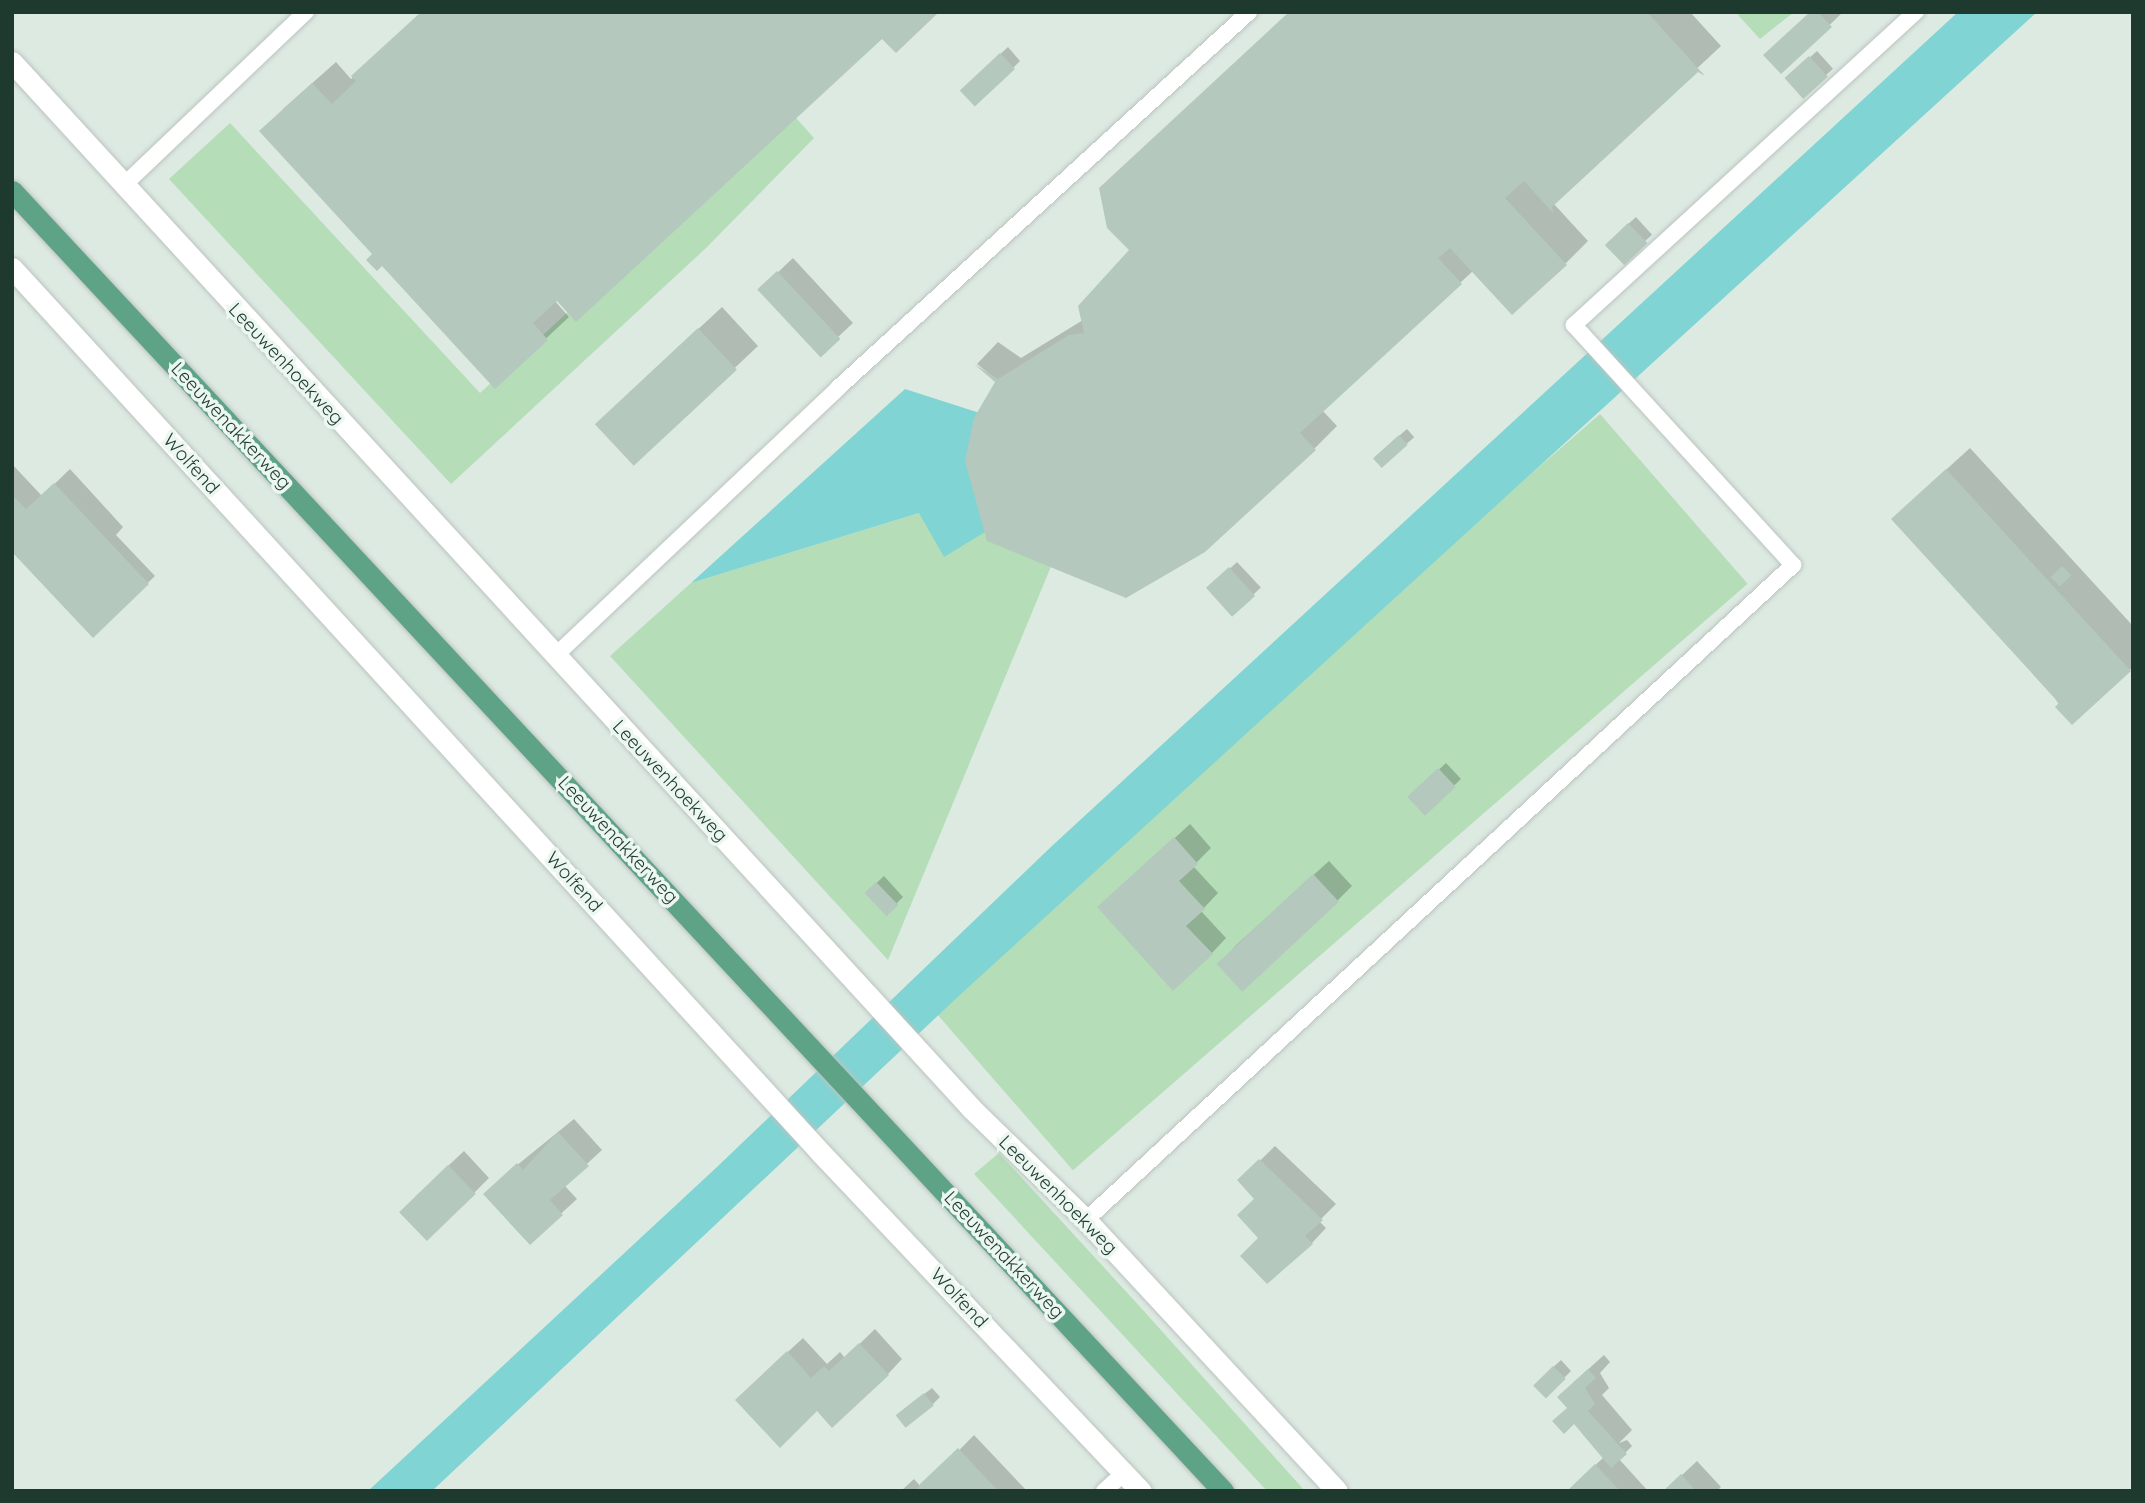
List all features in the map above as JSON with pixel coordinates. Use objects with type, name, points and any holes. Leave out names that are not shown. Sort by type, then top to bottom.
[{"type":"main road","name":"Leeuwenakkerweg","points":[[12,191],[1223,1491]]},
{"type":"street","name":"Leeuwenhoekweg","points":[[12,62],[972,1109],[1086,1220],[1337,1491]]},
{"type":"street","name":"Wolfend","points":[[12,268],[820,1152],[1141,1491]]},
{"type":"lane","points":[[123,186],[306,12]]},
{"type":"lane","points":[[555,656],[828,397],[1250,12]]},
{"type":"lane","points":[[1086,1220],[1793,565],[1574,325],[1916,12]]},
{"type":"lane","points":[[1104,1491],[1124,1473]]},
{"type":"green space","points":[[1741,12],[1794,12],[1760,39],[1738,15]]},
{"type":"green space","points":[[788,109],[814,138],[706,248],[451,484],[169,179],[230,123],[480,393]]},
{"type":"green space","points":[[1600,414],[1748,584],[1073,1170],[925,1001]]},
{"type":"green space","points":[[919,513],[1003,521],[1052,564],[888,960],[610,656],[691,583]]},
{"type":"green space","points":[[999,1153],[1305,1491],[1267,1491],[974,1174]]},
{"type":"water","points":[[1958,12],[2037,12],[962,993],[432,1491],[368,1491],[717,1167],[1053,845]]},
{"type":"water","points":[[905,389],[986,415],[1003,521],[944,557],[919,513],[691,583]]},
{"type":"building","points":[[421,12],[939,12],[896,53],[882,39],[576,322],[557,301],[533,323],[548,340],[495,389],[382,266],[377,271],[366,260],[372,254],[259,131],[312,83],[332,104],[356,81],[351,76]]},
{"type":"building","points":[[1289,12],[1647,12],[1705,76],[1698,72],[1552,207],[1554,214],[1524,181],[1505,198],[1567,265],[1512,315],[1450,248],[1438,258],[1462,284],[1300,433],[1316,450],[1205,552],[1126,598],[987,541],[965,461],[974,418],[995,382],[974,364],[998,379],[1069,335],[1084,333],[1078,306],[1129,250],[1107,228],[1099,188]]},
{"type":"building","points":[[1810,12],[1818,12],[1832,27],[1781,74],[1763,55]]},
{"type":"building","points":[[1000,53],[1015,69],[975,107],[960,91]]},
{"type":"building","points":[[1809,56],[1828,77],[1803,99],[1784,78]]},
{"type":"building","points":[[1628,223],[1647,243],[1624,265],[1605,245]]},
{"type":"building","points":[[777,271],[840,339],[821,357],[757,289]]},
{"type":"building","points":[[698,328],[737,370],[634,466],[595,424]]},
{"type":"building","points":[[1399,435],[1408,445],[1382,468],[1373,458]]},
{"type":"building","points":[[1946,469],[2131,671],[2072,725],[2055,707],[2059,703],[1891,519]]},
{"type":"building","points":[[54,483],[149,584],[93,638],[12,552],[12,495],[26,509]]},
{"type":"building","points":[[2062,566],[2071,575],[2060,587],[2051,577]]},
{"type":"building","points":[[1229,567],[1255,596],[1232,617],[1206,588]]},
{"type":"building","points":[[1438,768],[1456,787],[1425,816],[1407,797]]},
{"type":"building","points":[[1174,837],[1198,864],[1179,881],[1205,909],[1186,926],[1213,954],[1173,991],[1097,907]]},
{"type":"building","points":[[1313,874],[1339,902],[1242,992],[1216,964]]},
{"type":"building","points":[[876,882],[898,905],[887,916],[864,893]]},
{"type":"building","points":[[558,1132],[589,1166],[550,1200],[563,1215],[530,1245],[483,1194],[517,1163],[523,1170]]},
{"type":"building","points":[[1259,1159],[1323,1220],[1305,1236],[1313,1244],[1267,1284],[1240,1256],[1258,1238],[1237,1215],[1254,1199],[1237,1180]]},
{"type":"building","points":[[448,1165],[476,1194],[427,1241],[399,1212]]},
{"type":"building","points":[[859,1343],[889,1375],[832,1428],[817,1411],[780,1448],[735,1400],[787,1351],[811,1378],[824,1366],[829,1371]]},
{"type":"building","points":[[1553,1366],[1566,1379],[1546,1399],[1533,1386]]},
{"type":"building","points":[[1588,1369],[1596,1378],[1585,1388],[1595,1404],[1588,1411],[1627,1454],[1611,1468],[1574,1424],[1564,1434],[1552,1421],[1567,1408],[1557,1397]]},
{"type":"building","points":[[924,1393],[934,1406],[905,1428],[896,1415]]},
{"type":"building","points":[[958,1448],[998,1491],[918,1491],[920,1484]]},
{"type":"building","points":[[1595,1464],[1620,1491],[1567,1491]]},
{"type":"building","points":[[1681,1474],[1696,1491],[1663,1491]]}]
